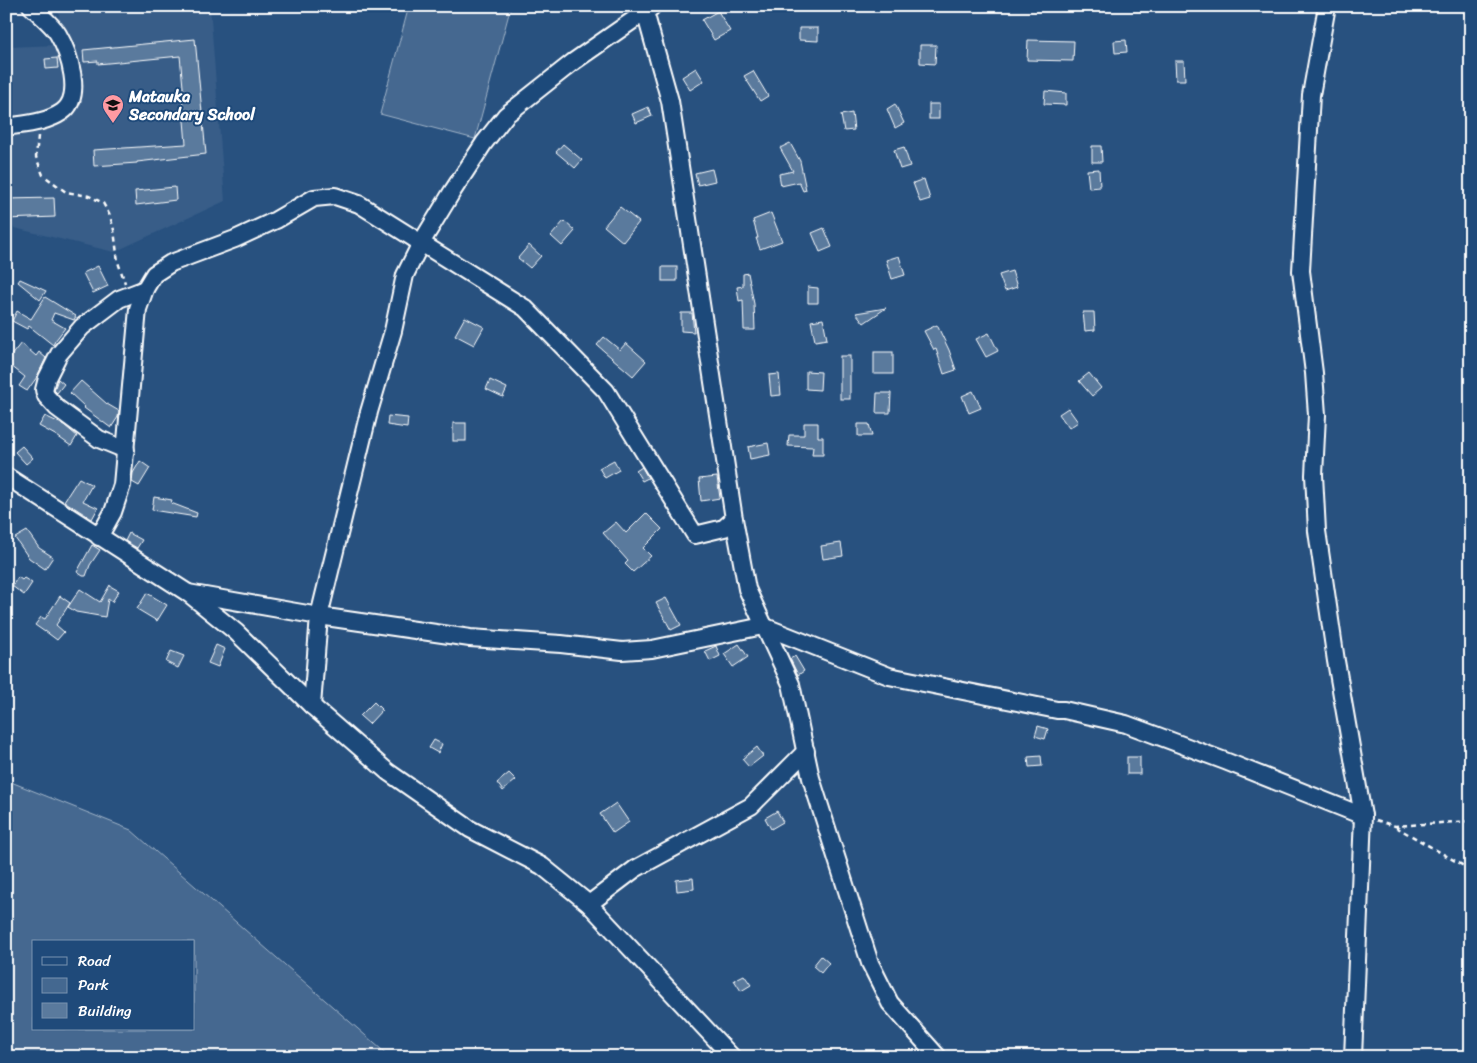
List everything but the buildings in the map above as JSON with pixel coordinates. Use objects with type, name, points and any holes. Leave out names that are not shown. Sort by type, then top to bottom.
[{"type":"street","points":[[6,127],[39,122],[61,113],[70,105],[73,88],[70,60],[57,33],[32,6]]},
{"type":"street","points":[[1327,6],[1311,95],[1301,271],[1318,415],[1314,475],[1318,531],[1336,661],[1363,816],[1353,1057]]},
{"type":"street","points":[[312,706],[319,616],[369,412],[393,331],[405,275],[421,243],[484,143],[506,115],[573,62],[649,9],[670,101],[734,519],[747,590],[791,684],[806,750],[810,778],[870,963],[890,1003],[938,1057]]},
{"type":"street","points":[[126,450],[99,439],[57,408],[46,396],[44,390],[47,378],[59,354],[82,328],[119,299],[137,292],[154,274],[171,263],[234,239],[276,220],[314,198],[335,196],[359,204],[525,308],[606,391],[694,535],[724,528],[734,519]]},
{"type":"street","points":[[99,537],[113,512],[122,486],[138,309],[137,292]]},
{"type":"street","points":[[6,476],[188,593],[236,632],[312,706],[388,772],[470,829],[542,866],[589,904],[732,1057]]},
{"type":"street","points":[[188,593],[319,616],[470,638],[561,644],[622,651],[652,649],[763,626],[889,676],[1126,724],[1363,816]]},
{"type":"street","points":[[589,904],[635,869],[750,806],[806,750]]},
{"type":"path","points":[[39,122],[36,157],[43,175],[66,192],[89,196],[103,203],[110,216],[114,230],[118,262],[137,292]]},
{"type":"path","points":[[1363,816],[1395,826],[1471,870]]},
{"type":"path","points":[[1395,826],[1471,821]]},
{"type":"shaded area","name":"Matauka Secondary School","points":[[59,6],[210,6],[225,201],[114,252],[6,226],[6,47],[58,45]]},
{"type":"green space","points":[[409,6],[511,6],[475,139],[380,114]]},
{"type":"green space","points":[[6,780],[131,830],[390,1057],[6,1057]]},
{"type":"place","name":"Matauka Secondary School","points":[[113,124]]}]
